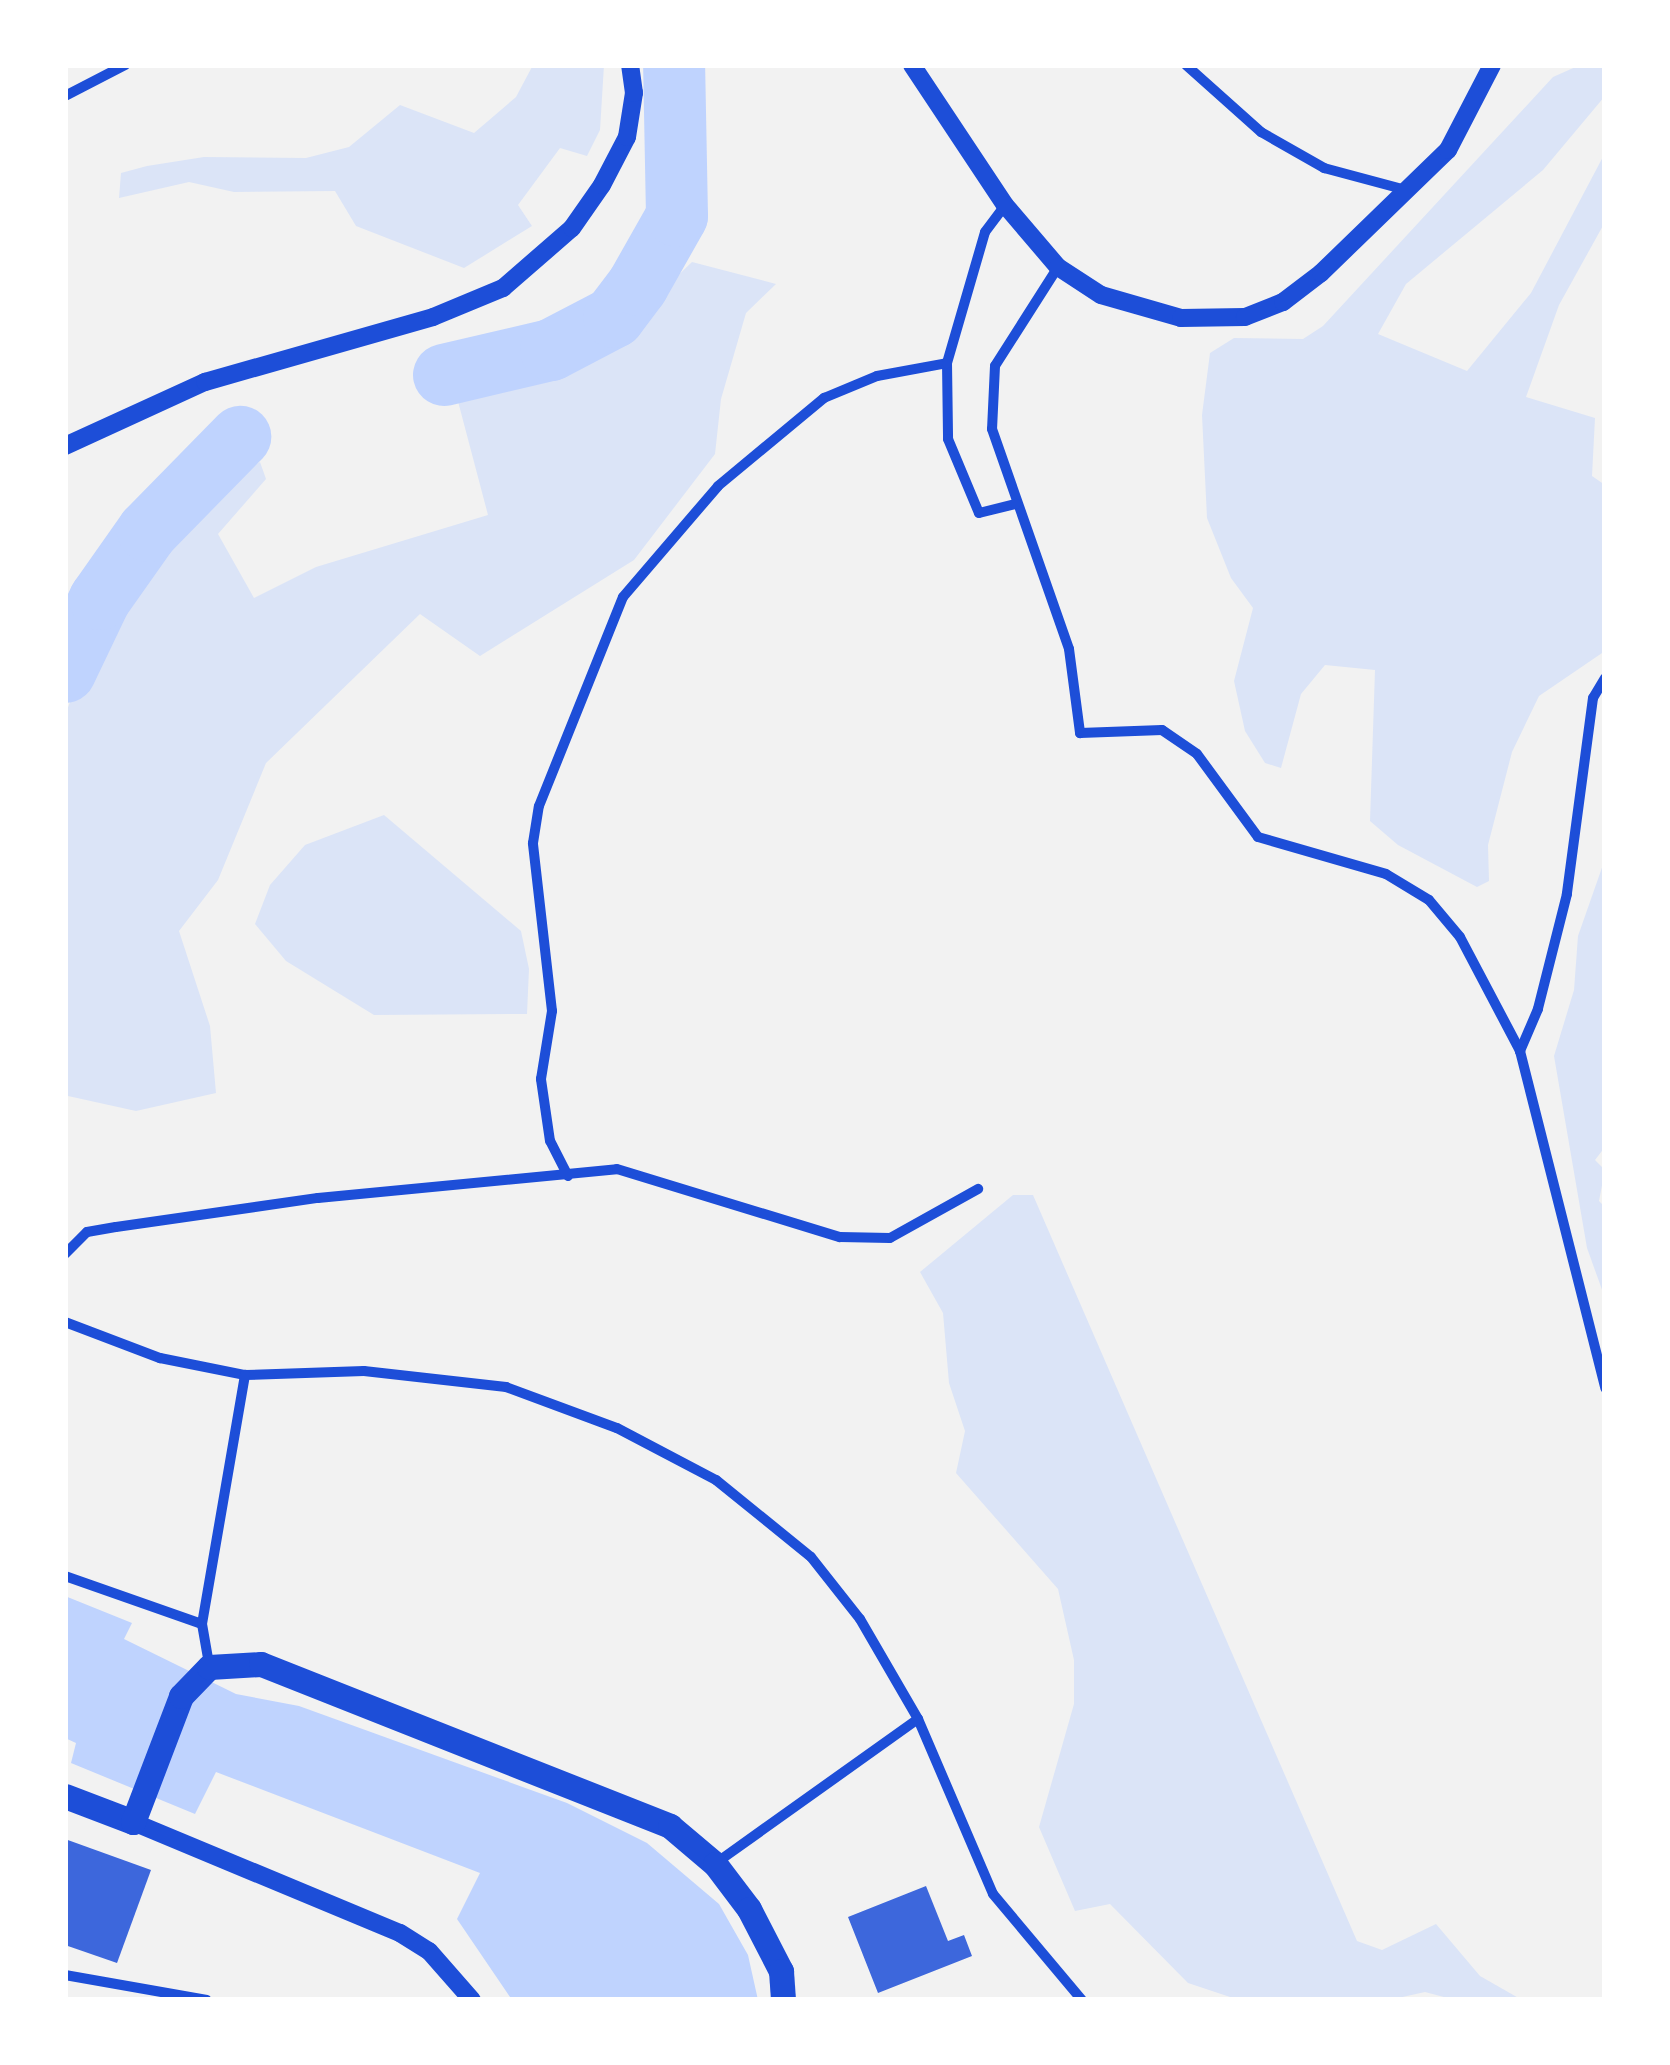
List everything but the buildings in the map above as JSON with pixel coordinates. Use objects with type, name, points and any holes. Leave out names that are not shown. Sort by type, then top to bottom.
[{"type":"main road","points":[[65,1796],[138,1809],[180,1696],[209,1667],[261,1664],[670,1826],[715,1864],[749,1909],[781,1972],[783,2000]]},
{"type":"street","points":[[65,96],[125,65]]},
{"type":"street","points":[[65,446],[205,382],[434,317],[503,288],[572,228],[602,185],[626,136],[634,92],[630,65]]},
{"type":"street","points":[[912,65],[1005,205],[1058,267],[1142,312],[1246,317],[1284,302],[1409,191],[1448,150],[1492,65]]},
{"type":"street","points":[[1186,65],[1261,132],[1324,168],[1409,191]]},
{"type":"street","points":[[1005,205],[986,232],[947,363],[948,438],[979,513],[1016,504]]},
{"type":"street","points":[[1058,267],[994,366],[992,430],[1069,649],[1080,733],[1162,730],[1197,754],[1258,837],[1386,874],[1429,900],[1460,937],[1520,1051],[1605,1388]]},
{"type":"street","points":[[568,1176],[550,1141],[542,1079],[552,1011],[532,843],[540,806],[624,597],[718,486],[824,398],[878,376],[947,363]]},
{"type":"street","points":[[1520,1051],[1538,1008],[1567,894],[1593,698],[1605,678]]},
{"type":"street","points":[[65,1254],[87,1232],[116,1227],[318,1198],[616,1169],[840,1237],[890,1238],[978,1189]]},
{"type":"street","points":[[65,1322],[160,1358],[245,1375],[364,1370],[506,1387],[675,1457],[716,1480],[811,1557],[869,1632],[918,1719],[993,1894],[1082,2000]]},
{"type":"street","points":[[209,1667],[202,1624],[245,1375]]},
{"type":"street","points":[[65,1576],[202,1624]]},
{"type":"street","points":[[715,1864],[918,1719]]},
{"type":"street","points":[[138,1809],[400,1933],[429,1951],[472,2000]]},
{"type":"street","points":[[65,1975],[208,2000]]},
{"type":"shaded area","points":[[533,65],[604,65],[600,130],[587,156],[560,148],[518,205],[532,226],[464,268],[356,226],[335,191],[234,192],[189,182],[119,198],[121,173],[147,166],[204,157],[306,158],[349,147],[400,105],[474,133],[516,97]]},
{"type":"shaded area","points":[[1580,65],[1605,65],[1605,96],[1543,170],[1406,284],[1378,334],[1467,371],[1531,293],[1605,153],[1605,222],[1559,305],[1526,397],[1595,418],[1592,476],[1605,485],[1605,651],[1539,696],[1512,752],[1488,845],[1489,881],[1477,887],[1398,845],[1370,821],[1375,670],[1325,665],[1301,694],[1281,768],[1265,763],[1245,731],[1234,681],[1253,608],[1231,578],[1207,518],[1202,415],[1210,353],[1234,338],[1303,339],[1323,326],[1553,77]]},
{"type":"shaded area","points":[[692,262],[776,284],[746,313],[721,399],[715,454],[634,560],[480,656],[420,614],[266,763],[218,880],[179,931],[210,1026],[216,1093],[136,1111],[68,1096],[65,715],[108,605],[186,506],[260,462],[266,479],[218,534],[254,598],[316,567],[488,515],[455,390],[610,341]]},
{"type":"shaded area","points":[[384,815],[521,931],[529,969],[527,1014],[374,1015],[286,961],[255,924],[270,885],[305,845]]},
{"type":"shaded area","points":[[1605,859],[1605,1147],[1595,1160],[1605,1170],[1599,1201],[1605,1207],[1605,1298],[1587,1248],[1554,1056],[1574,990],[1578,936]]},
{"type":"shaded area","points":[[1013,1195],[1033,1195],[1357,1941],[1382,1950],[1436,1924],[1480,1976],[1522,2000],[1455,2000],[1425,1992],[1389,2000],[1239,2000],[1188,1983],[1110,1904],[1075,1911],[1039,1827],[1074,1704],[1074,1660],[1058,1589],[956,1473],[965,1431],[949,1383],[943,1313],[920,1272]]},
{"type":"water","points":[[65,1596],[132,1623],[124,1639],[236,1694],[299,1706],[567,1803],[647,1843],[719,1904],[748,1955],[758,2000],[512,2000],[457,1919],[480,1873],[216,1772],[195,1814],[71,1763],[76,1743],[65,1738]]},
{"type":"waterway","points":[[444,375],[551,350],[614,317],[638,285],[677,216],[674,65]]},
{"type":"waterway","points":[[65,672],[100,599],[148,531],[240,437]]}]
